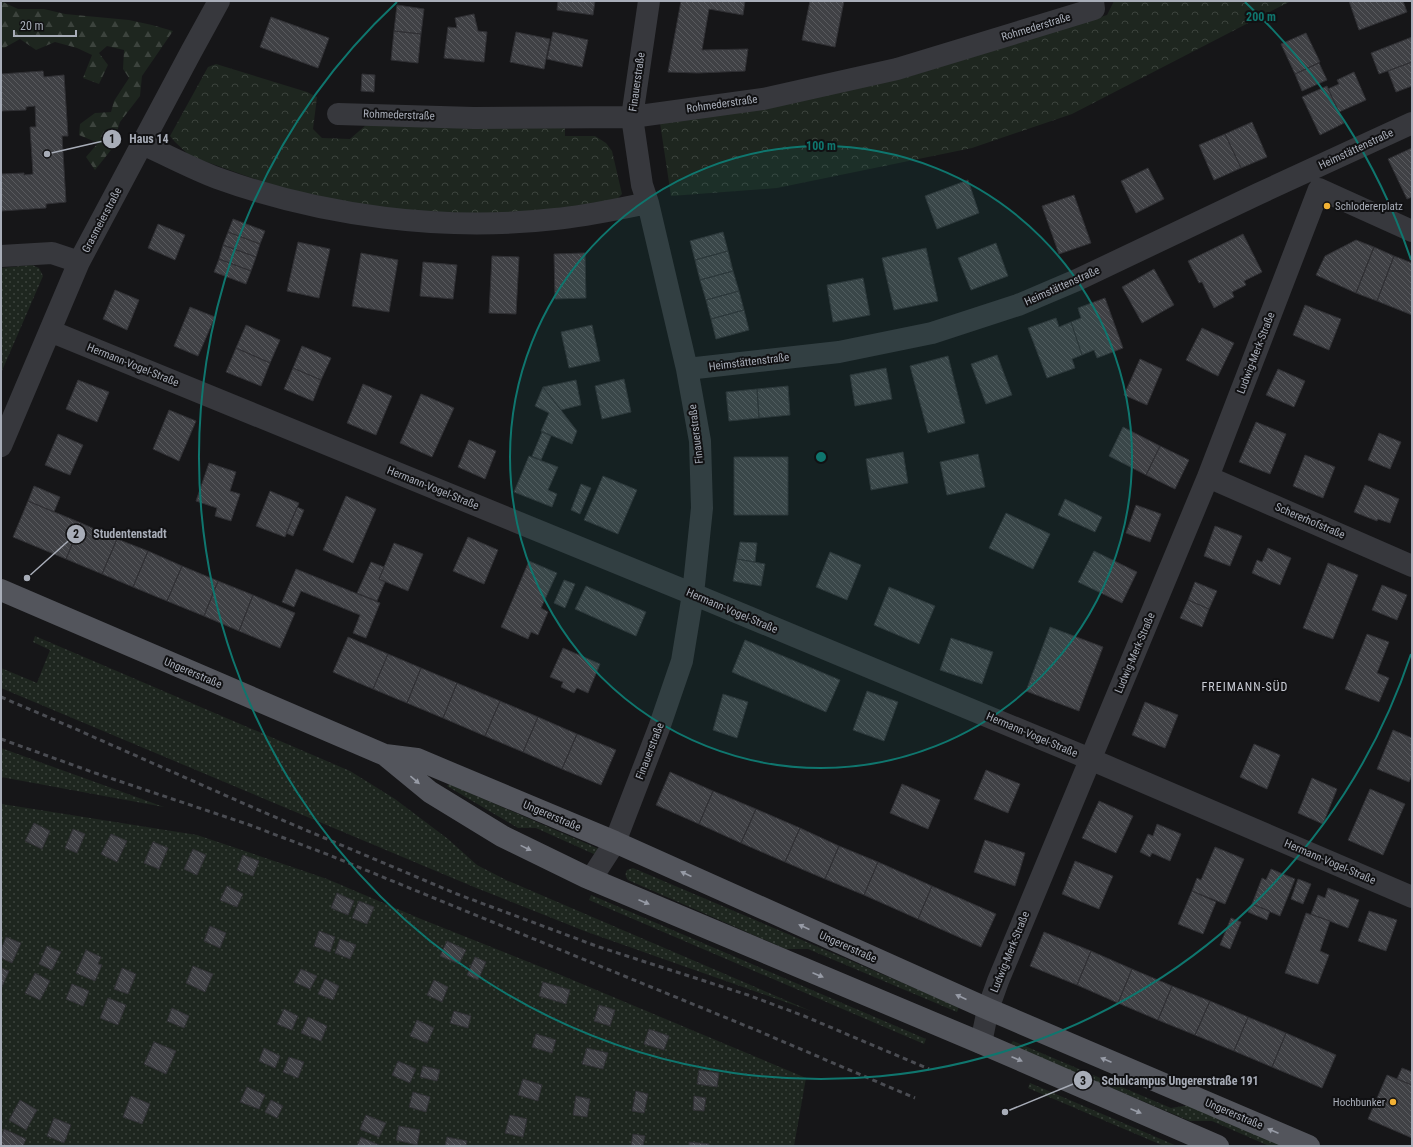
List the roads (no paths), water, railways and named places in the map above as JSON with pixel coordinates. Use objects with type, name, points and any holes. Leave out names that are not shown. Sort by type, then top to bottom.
[{"type":"main road","name":"Ungererstraße","points":[[1,590],[385,755],[416,759],[615,842],[988,1009],[1309,1146]]},
{"type":"main road","name":"Ungererstraße","points":[[385,755],[430,792],[502,836],[591,879],[981,1043],[1218,1146]]},
{"type":"street","name":"Grasmeierstraße","points":[[1,446],[80,262],[219,1]]},
{"type":"street","name":"Finauerstraße","points":[[591,879],[615,842],[659,728],[682,661],[693,594],[702,508],[700,441],[687,369],[648,203],[642,185],[632,117],[649,1]]},
{"type":"street","name":"Rohmederstraße","points":[[338,114],[474,118],[632,117],[763,99],[897,69],[1094,5]]},
{"type":"street","name":"Heimstättenstraße","points":[[687,369],[839,352],[932,333],[1018,305],[1315,179],[1412,123]]},
{"type":"street","points":[[142,144],[216,177],[267,194],[342,212],[399,219],[453,223],[510,223],[554,220],[648,203]]},
{"type":"street","points":[[1315,179],[1384,219],[1412,231]]},
{"type":"street","name":"Ludwig-Merk-Straße","points":[[981,1043],[988,1009],[998,980],[1208,477],[1291,263],[1315,179]]},
{"type":"street","points":[[1,256],[52,253],[80,262]]},
{"type":"street","name":"Hermann-Vogel-Straße","points":[[50,331],[693,594],[1090,759],[1412,897]]},
{"type":"street","name":"Schererhofstraße","points":[[1208,477],[1412,566]]},
{"type":"railway","points":[[1,697],[263,812],[457,894],[599,947],[748,995],[804,1016],[929,1069]]},
{"type":"railway","points":[[1,739],[95,773],[247,824],[329,855],[756,1030],[915,1098]]},
{"type":"place","name":"Haus 14","points":[[47,154]]},
{"type":"place","name":"Schlodererplatz","points":[[1327,206]]},
{"type":"place","name":"Studentenstadt","points":[[27,578]]},
{"type":"place","name":"Hochbunker","points":[[1393,1102]]},
{"type":"place","name":"Schulcampus Ungererstraße 191","points":[[1005,1112]]},
{"type":"district","name":"FREIMANN-SÜD","points":[[1245,687]]}]
